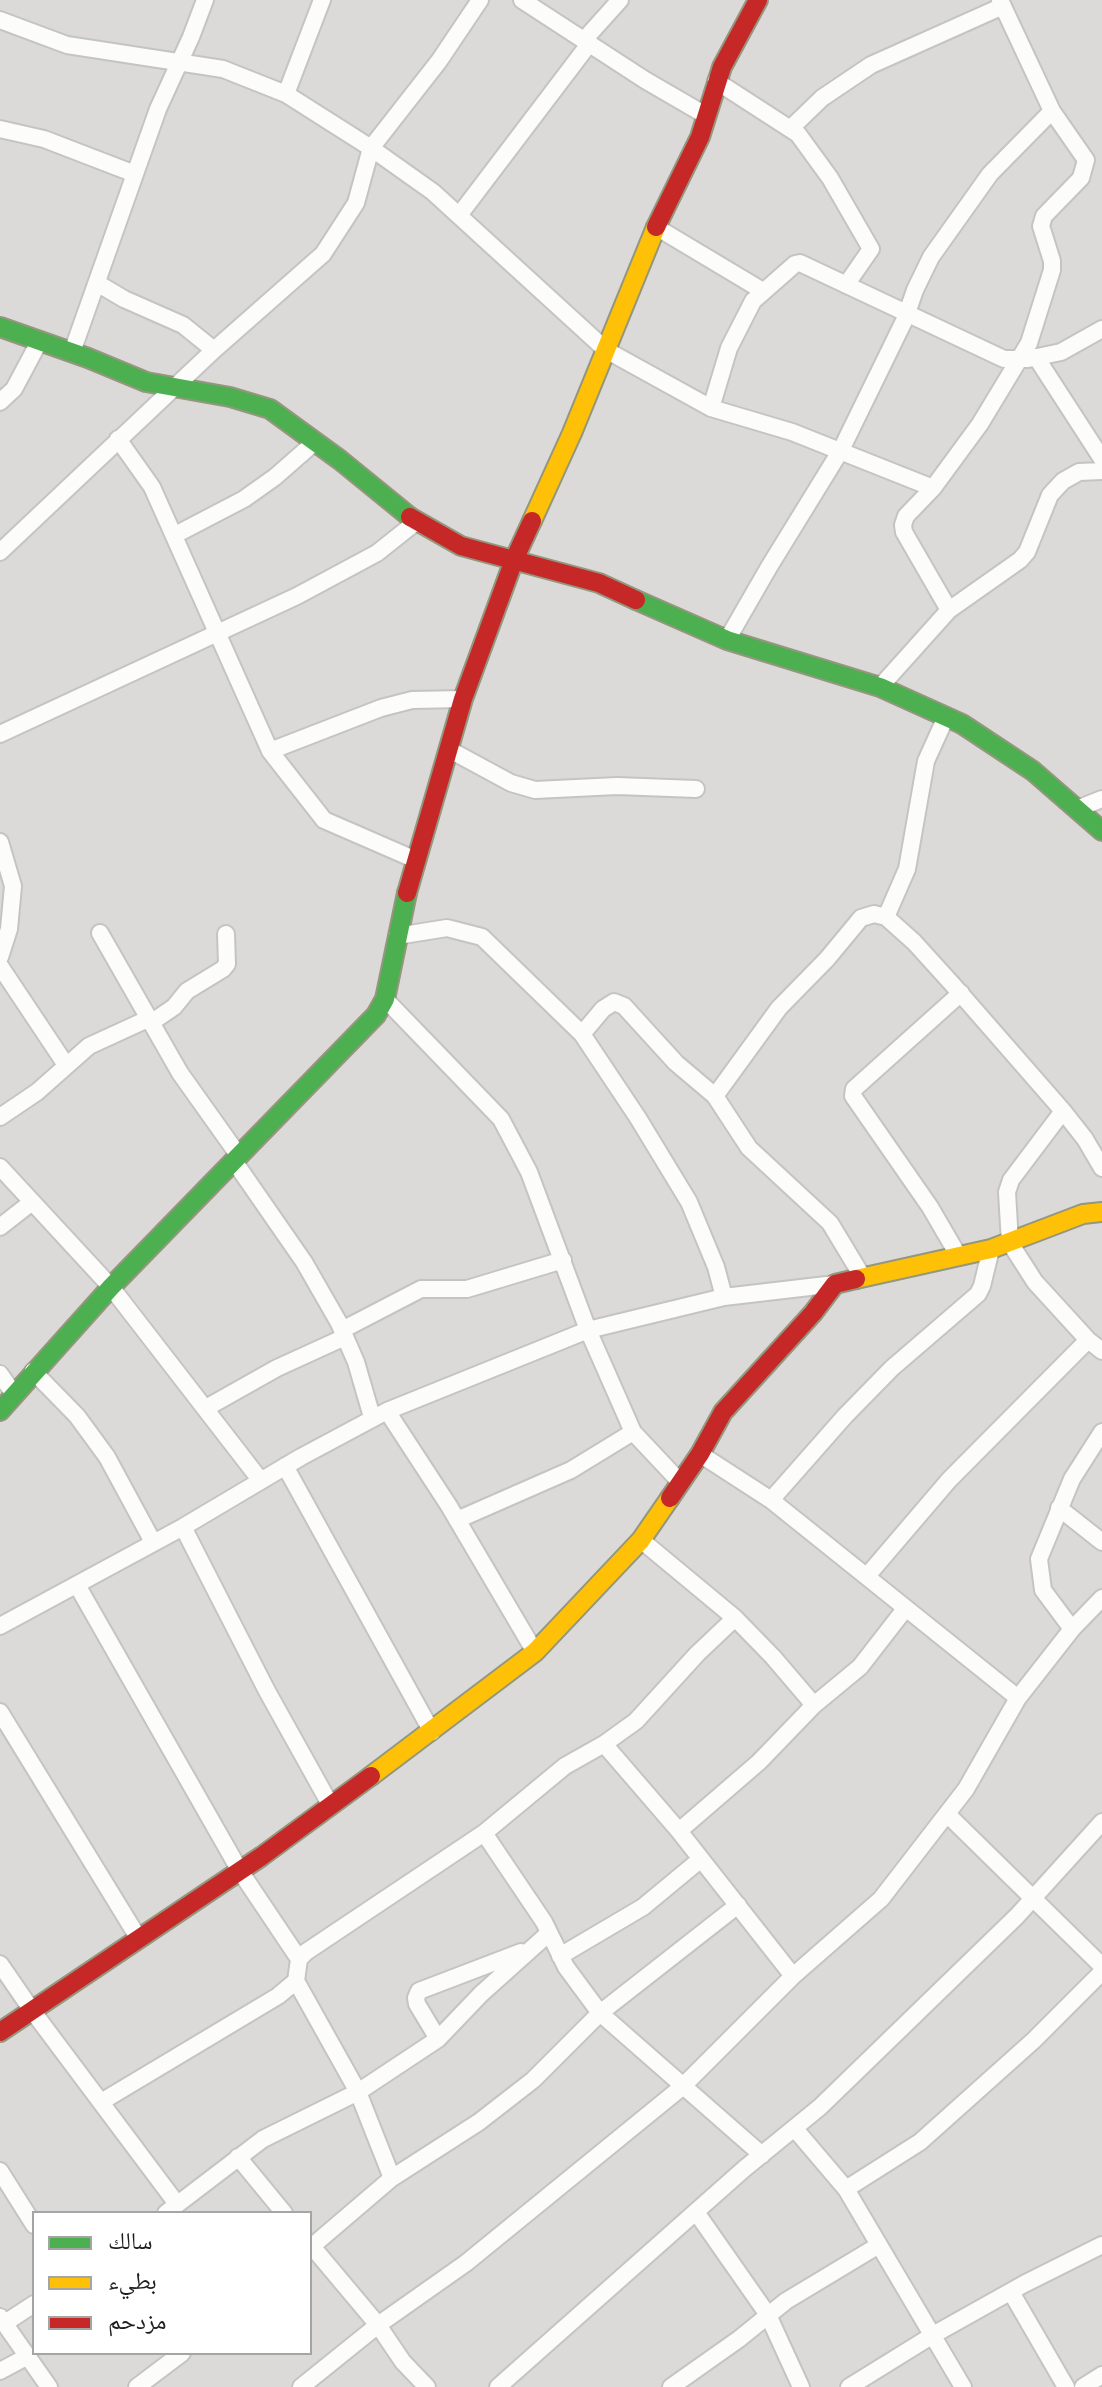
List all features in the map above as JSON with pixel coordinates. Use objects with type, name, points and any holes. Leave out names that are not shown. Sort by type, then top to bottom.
[{"type":"street","points":[[72,352],[158,109],[205,0]]},
{"type":"street","points":[[286,94],[322,0]]},
{"type":"street","points":[[0,552],[118,439],[333,243],[356,203],[371,148],[439,61],[480,0]]},
{"type":"street","points":[[522,0],[707,116]]},
{"type":"street","points":[[460,214],[620,0]]},
{"type":"street","points":[[0,1411],[111,1287],[376,1015],[385,999],[416,860],[463,699],[514,560],[572,433],[656,227],[700,137],[716,81],[758,0]]},
{"type":"street","points":[[790,129],[822,98],[883,58],[1002,3],[1052,111],[1086,160],[1081,178],[1044,216],[1041,226],[1052,270],[1029,343],[987,413],[933,488],[906,516],[903,525],[904,532],[949,610]]},
{"type":"street","points":[[0,20],[67,45],[223,69],[286,94],[371,148],[460,214],[606,350],[711,408],[841,450],[933,488]]},
{"type":"street","points":[[716,81],[798,134],[830,178],[871,245],[871,253],[846,285]]},
{"type":"street","points":[[727,640],[841,450],[931,257],[990,174],[1052,111]]},
{"type":"street","points":[[0,129],[44,139],[135,174]]},
{"type":"street","points":[[656,227],[763,291]]},
{"type":"street","points":[[711,408],[729,348],[753,301],[800,263],[995,356],[1018,360],[1061,352],[1102,329]]},
{"type":"street","points":[[97,283],[124,299],[183,325],[214,350]]},
{"type":"street","points":[[0,327],[146,382],[230,397],[270,409],[416,522],[461,546],[599,583],[727,640],[880,687],[962,724],[1033,771],[1102,831]]},
{"type":"street","points":[[0,402],[14,389],[39,342]]},
{"type":"street","points":[[1036,357],[1102,459]]},
{"type":"street","points":[[118,439],[152,487],[270,751],[324,820],[416,860]]},
{"type":"street","points":[[175,535],[244,499],[315,442]]},
{"type":"street","points":[[880,687],[949,610],[1027,552],[1050,495],[1063,481],[1079,472],[1102,471]]},
{"type":"street","points":[[0,734],[219,634],[377,553],[416,522]]},
{"type":"street","points":[[270,751],[381,708],[412,700],[463,699]]},
{"type":"street","points":[[886,917],[907,869],[926,761],[946,717]]},
{"type":"street","points":[[450,750],[511,783],[535,790],[617,786],[696,789]]},
{"type":"street","points":[[1077,809],[1102,799]]},
{"type":"street","points":[[0,842],[13,886],[9,929],[0,957]]},
{"type":"street","points":[[715,1096],[779,1008],[827,959],[861,918],[874,914],[886,917],[914,942],[961,993],[1063,1111],[1102,1168]]},
{"type":"street","points":[[397,936],[447,928],[482,937],[582,1034],[689,1202],[716,1267],[724,1297]]},
{"type":"street","points":[[100,933],[180,1073],[304,1262],[344,1333],[380,1414],[457,1520],[535,1652]]},
{"type":"street","points":[[0,1117],[37,1092],[89,1046],[174,1007],[187,991],[223,969],[227,964],[226,934]]},
{"type":"street","points":[[0,966],[66,1065]]},
{"type":"street","points":[[958,1255],[930,1207],[853,1096],[854,1089],[961,993]]},
{"type":"street","points":[[385,999],[501,1119],[529,1172],[588,1330],[633,1432],[681,1483]]},
{"type":"street","points":[[582,1034],[603,1009],[614,1002],[624,1006],[676,1063],[715,1096],[749,1148],[830,1223],[862,1276]]},
{"type":"street","points":[[1063,1111],[1011,1180],[1007,1192],[1010,1243],[1035,1282],[1102,1351]]},
{"type":"street","points":[[0,1167],[111,1287],[261,1481]]},
{"type":"street","points":[[0,1626],[183,1527],[380,1414],[588,1330],[724,1297],[835,1284],[991,1249],[1093,1213],[1102,1201]]},
{"type":"street","points":[[0,1227],[32,1202]]},
{"type":"street","points":[[771,1500],[892,1368],[978,1294],[991,1249]]},
{"type":"street","points":[[206,1408],[421,1289],[467,1289],[563,1260]]},
{"type":"street","points":[[0,2032],[240,1871],[432,1732],[535,1652],[641,1540],[700,1454],[723,1412],[813,1313],[835,1284]]},
{"type":"street","points":[[867,1576],[949,1480],[1088,1340]]},
{"type":"street","points":[[33,1371],[77,1416],[107,1457],[153,1542]]},
{"type":"street","points":[[0,1374],[14,1394]]},
{"type":"street","points":[[457,1520],[571,1470],[633,1432]]},
{"type":"street","points":[[1072,1629],[1043,1590],[1039,1559],[1072,1479],[1102,1432]]},
{"type":"street","points":[[700,1454],[771,1500],[1018,1698]]},
{"type":"street","points":[[285,1466],[432,1732]]},
{"type":"street","points":[[1059,1508],[1102,1542]]},
{"type":"street","points":[[183,1527],[267,1691],[331,1806]]},
{"type":"street","points":[[641,1540],[735,1618],[814,1705]]},
{"type":"street","points":[[77,1585],[240,1871],[299,1959],[296,1981],[358,2092],[392,2178]]},
{"type":"street","points":[[301,2387],[378,2325],[466,2263],[682,2087],[793,1976],[881,1899],[948,1815],[1018,1698],[1072,1629],[1102,1598]]},
{"type":"street","points":[[679,1831],[759,1762],[814,1705],[860,1667],[905,1609]]},
{"type":"street","points":[[299,1959],[484,1833],[565,1766],[636,1721],[697,1654],[735,1618]]},
{"type":"street","points":[[0,1712],[139,1939]]},
{"type":"street","points":[[604,1744],[679,1831],[793,1976]]},
{"type":"street","points":[[948,1815],[1102,1966]]},
{"type":"street","points":[[498,2387],[795,2129],[1034,1898],[1102,1822]]},
{"type":"street","points":[[484,1833],[549,1933],[560,1956],[600,2013],[762,2155]]},
{"type":"street","points":[[560,1956],[643,1907],[701,1859]]},
{"type":"street","points":[[312,2245],[392,2178],[479,2122],[533,2080],[600,2013],[738,1905]]},
{"type":"street","points":[[0,1964],[101,2102],[171,2209],[263,2139],[358,2092],[438,2039],[481,1994],[549,1933]]},
{"type":"street","points":[[438,2039],[417,2004],[419,1991],[534,1947]]},
{"type":"street","points":[[846,2189],[920,2142],[1034,2040],[1102,1972]]},
{"type":"street","points":[[101,2102],[260,2009],[296,1981]]},
{"type":"street","points":[[795,2129],[846,2189],[963,2387]]},
{"type":"street","points":[[238,2157],[282,2211]]},
{"type":"street","points":[[0,2171],[5,2191],[32,2223]]},
{"type":"street","points":[[696,2212],[768,2315],[801,2387]]},
{"type":"street","points":[[671,2387],[786,2301],[879,2245]]},
{"type":"street","points":[[849,2387],[933,2335],[1102,2245]]},
{"type":"street","points":[[312,2247],[378,2325],[391,2348],[427,2387]]},
{"type":"street","points":[[1011,2292],[1066,2387]]},
{"type":"street","points":[[32,2305],[2,2320],[49,2387]]},
{"type":"street","points":[[137,2387],[179,2355]]},
{"type":"street","points":[[0,2371],[28,2356]]},
{"type":"street","points":[[1083,2387],[1102,2375]]},
{"type":"shaded area","points":[[0,0],[1102,0],[1102,2387],[0,2387]]},
{"type":"traffic: fast","points":[[0,327],[146,382],[230,397],[270,409],[410,517]]},
{"type":"traffic: fast","points":[[636,600],[727,640],[880,687],[962,724],[1033,771],[1102,831]]},
{"type":"traffic: fast","points":[[0,1411],[111,1287],[376,1015],[385,999],[407,893]]},
{"type":"traffic: slow","points":[[532,521],[572,433],[656,227]]},
{"type":"traffic: slow","points":[[856,1279],[991,1249],[1083,1214],[1102,1212]]},
{"type":"traffic: slow","points":[[371,1776],[535,1652],[641,1540],[670,1498]]},
{"type":"traffic: jam","points":[[656,227],[700,137],[722,67],[758,0]]},
{"type":"traffic: jam","points":[[410,517],[461,546],[599,583],[636,600]]},
{"type":"traffic: jam","points":[[407,893],[463,699],[514,560],[532,521]]},
{"type":"traffic: jam","points":[[670,1498],[700,1454],[723,1412],[813,1313],[835,1284],[856,1279]]},
{"type":"traffic: jam","points":[[0,2032],[262,1856],[371,1776]]}]
